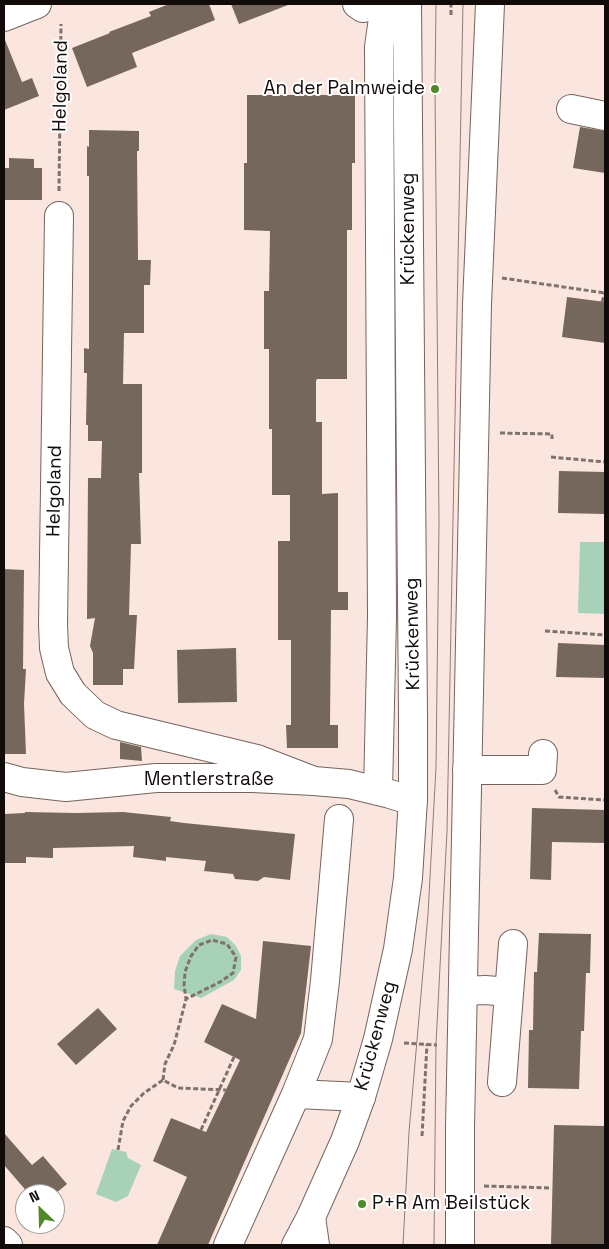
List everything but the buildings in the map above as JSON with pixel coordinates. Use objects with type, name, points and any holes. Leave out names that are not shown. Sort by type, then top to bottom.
[{"type":"main road","points":[[4,17],[37,4]]},
{"type":"main road","points":[[357,4],[364,8],[385,4]]},
{"type":"main road","name":"Krückenweg","points":[[378,791],[382,617],[379,47],[385,4]]},
{"type":"main road","name":"Krückenweg","points":[[296,1245],[311,1217],[345,1141],[361,1097],[378,1039],[398,948],[408,878],[413,801],[413,705],[407,4],[393,4]]},
{"type":"main road","points":[[460,1245],[463,991],[477,304],[490,4]]},
{"type":"main road","points":[[571,109],[605,116]]},
{"type":"main road","name":"Helgoland","points":[[59,216],[54,648],[60,673],[73,694],[95,715],[116,725],[256,759],[314,781]]},
{"type":"main road","points":[[468,770],[543,762]]},
{"type":"main road","name":"Mentlerstraße","points":[[4,777],[22,782],[66,788],[156,778],[253,778],[314,781],[349,784],[413,801]]},
{"type":"main road","points":[[228,1245],[296,1094],[318,1039],[325,982],[339,819]]},
{"type":"main road","points":[[502,1082],[513,944]]},
{"type":"main road","points":[[463,991],[509,992]]},
{"type":"main road","points":[[296,1094],[361,1097]]},
{"type":"main road","points":[[311,1217],[315,1245]]},
{"type":"main road","points":[[4,1241],[8,1245]]},
{"type":"path","points":[[451,4],[451,16]]},
{"type":"path","name":"Helgoland","points":[[59,216],[61,24]]},
{"type":"path","points":[[510,279],[605,293],[602,302]]},
{"type":"path","points":[[497,433],[552,434],[552,439]]},
{"type":"path","points":[[551,457],[605,462]]},
{"type":"path","points":[[545,631],[605,635]]},
{"type":"path","points":[[543,762],[559,797],[605,800]]},
{"type":"path","points":[[118,1150],[123,1122],[131,1106],[163,1080],[165,1064],[174,1045],[186,999],[185,972],[191,956],[199,945],[212,940],[227,944],[236,957],[232,973],[220,982],[186,999]]},
{"type":"path","points":[[398,1042],[444,1045]]},
{"type":"path","points":[[422,1136],[426,1044]]},
{"type":"path","points":[[201,1130],[234,1057]]},
{"type":"path","points":[[163,1080],[178,1088],[226,1090]]},
{"type":"path","points":[[487,1186],[550,1188]]},
{"type":"green space","points":[[580,542],[605,542],[605,614],[578,613]]},
{"type":"green space","points":[[211,934],[227,937],[236,946],[241,956],[241,970],[234,980],[201,998],[174,989],[175,971],[180,956],[196,940]]},
{"type":"green space","points":[[112,1149],[126,1152],[128,1158],[141,1165],[128,1196],[116,1202],[96,1194]]},
{"type":"tram line","points":[[403,1245],[409,1132],[428,914],[436,767],[439,522],[436,4]]},
{"type":"tram line","points":[[434,1245],[436,1044],[447,831],[463,4]]},
{"type":"place","name":"An der Palmweide","points":[[435,89]]},
{"type":"place","name":"P+R Am Beilstück","points":[[362,1204]]}]
